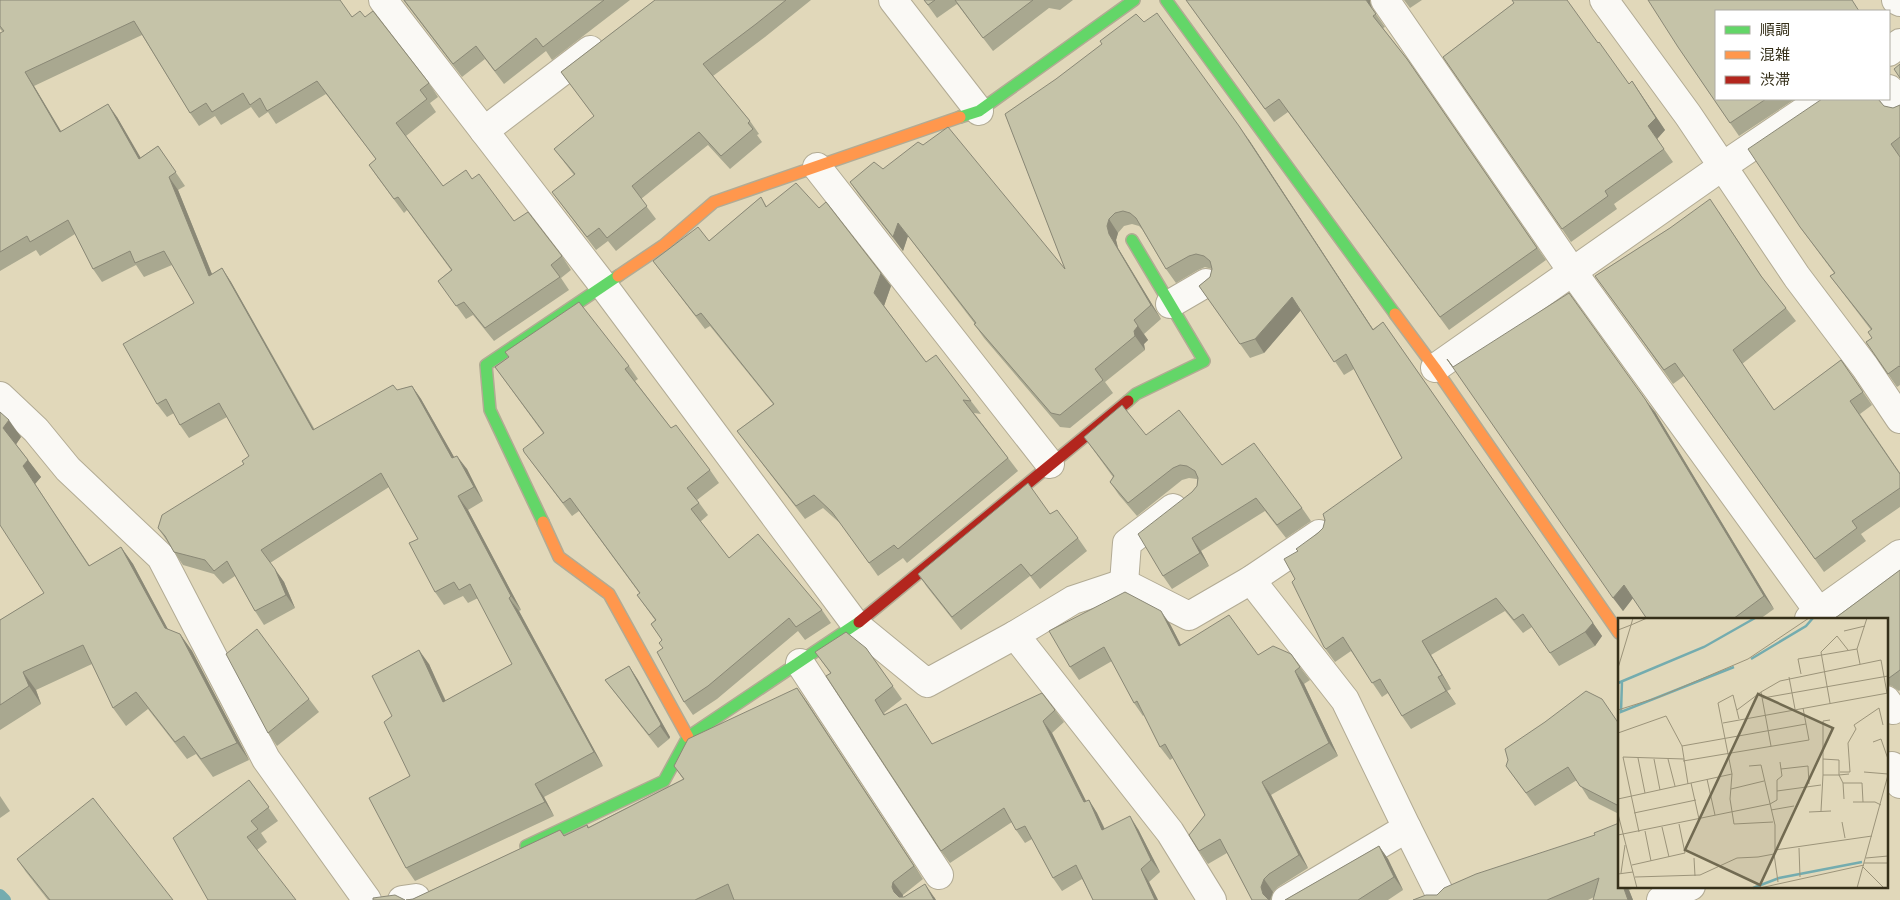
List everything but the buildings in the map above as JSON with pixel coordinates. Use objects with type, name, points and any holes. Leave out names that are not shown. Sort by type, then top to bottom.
[{"type":"street","points":[[383,0],[602,285],[856,625],[927,683],[1016,636],[1073,600],[1124,583],[1189,616],[1251,580],[1320,534]]},
{"type":"street","points":[[893,0],[979,111]]},
{"type":"street","points":[[688,737],[609,594],[559,557],[490,410],[486,365],[664,245],[714,202],[979,111],[1134,0]]},
{"type":"street","points":[[1166,0],[1435,368],[1618,632]]},
{"type":"street","points":[[1385,0],[1572,271],[1821,614],[1900,554]]},
{"type":"street","points":[[1604,0],[1722,166],[1797,277],[1865,367],[1900,419]]},
{"type":"street","points":[[1896,0],[1900,2]]},
{"type":"street","points":[[484,131],[609,36]]},
{"type":"street","points":[[1890,51],[1900,43]]},
{"type":"street","points":[[1890,90],[1900,105]]},
{"type":"street","points":[[1435,368],[1722,166],[1821,100]]},
{"type":"street","points":[[817,167],[1050,464]]},
{"type":"street","points":[[513,852],[664,781],[688,737],[856,625],[1136,394],[1204,361],[1132,240]]},
{"type":"street","points":[[1170,304],[1206,283]]},
{"type":"street","points":[[0,396],[36,430],[68,469],[161,557],[266,759],[367,900]]},
{"type":"street","points":[[1124,583],[1127,543],[1192,493]]},
{"type":"street","points":[[1251,580],[1345,700],[1440,894]]},
{"type":"street","points":[[1016,636],[1170,832],[1212,900]]},
{"type":"street","points":[[800,662],[939,875]]},
{"type":"street","points":[[1888,792],[1897,779]]},
{"type":"street","points":[[1286,900],[1407,828]]},
{"type":"street","points":[[1662,900],[1687,888]]},
{"type":"waterway","points":[[0,895],[5,900]]},
{"type":"traffic: fast","points":[[960,117],[979,111],[1134,0]]},
{"type":"traffic: fast","points":[[1166,0],[1395,314]]},
{"type":"traffic: fast","points":[[1128,401],[1136,394],[1204,361],[1132,240]]},
{"type":"traffic: fast","points":[[543,522],[490,410],[486,365],[618,276]]},
{"type":"traffic: fast","points":[[526,846],[664,781],[688,737],[859,622]]},
{"type":"traffic: slow","points":[[618,276],[664,245],[714,202],[960,117]]},
{"type":"traffic: slow","points":[[1395,314],[1435,368],[1618,632]]},
{"type":"traffic: slow","points":[[543,522],[559,557],[609,594],[688,737]]},
{"type":"traffic: jam","points":[[859,622],[1128,401]]}]
